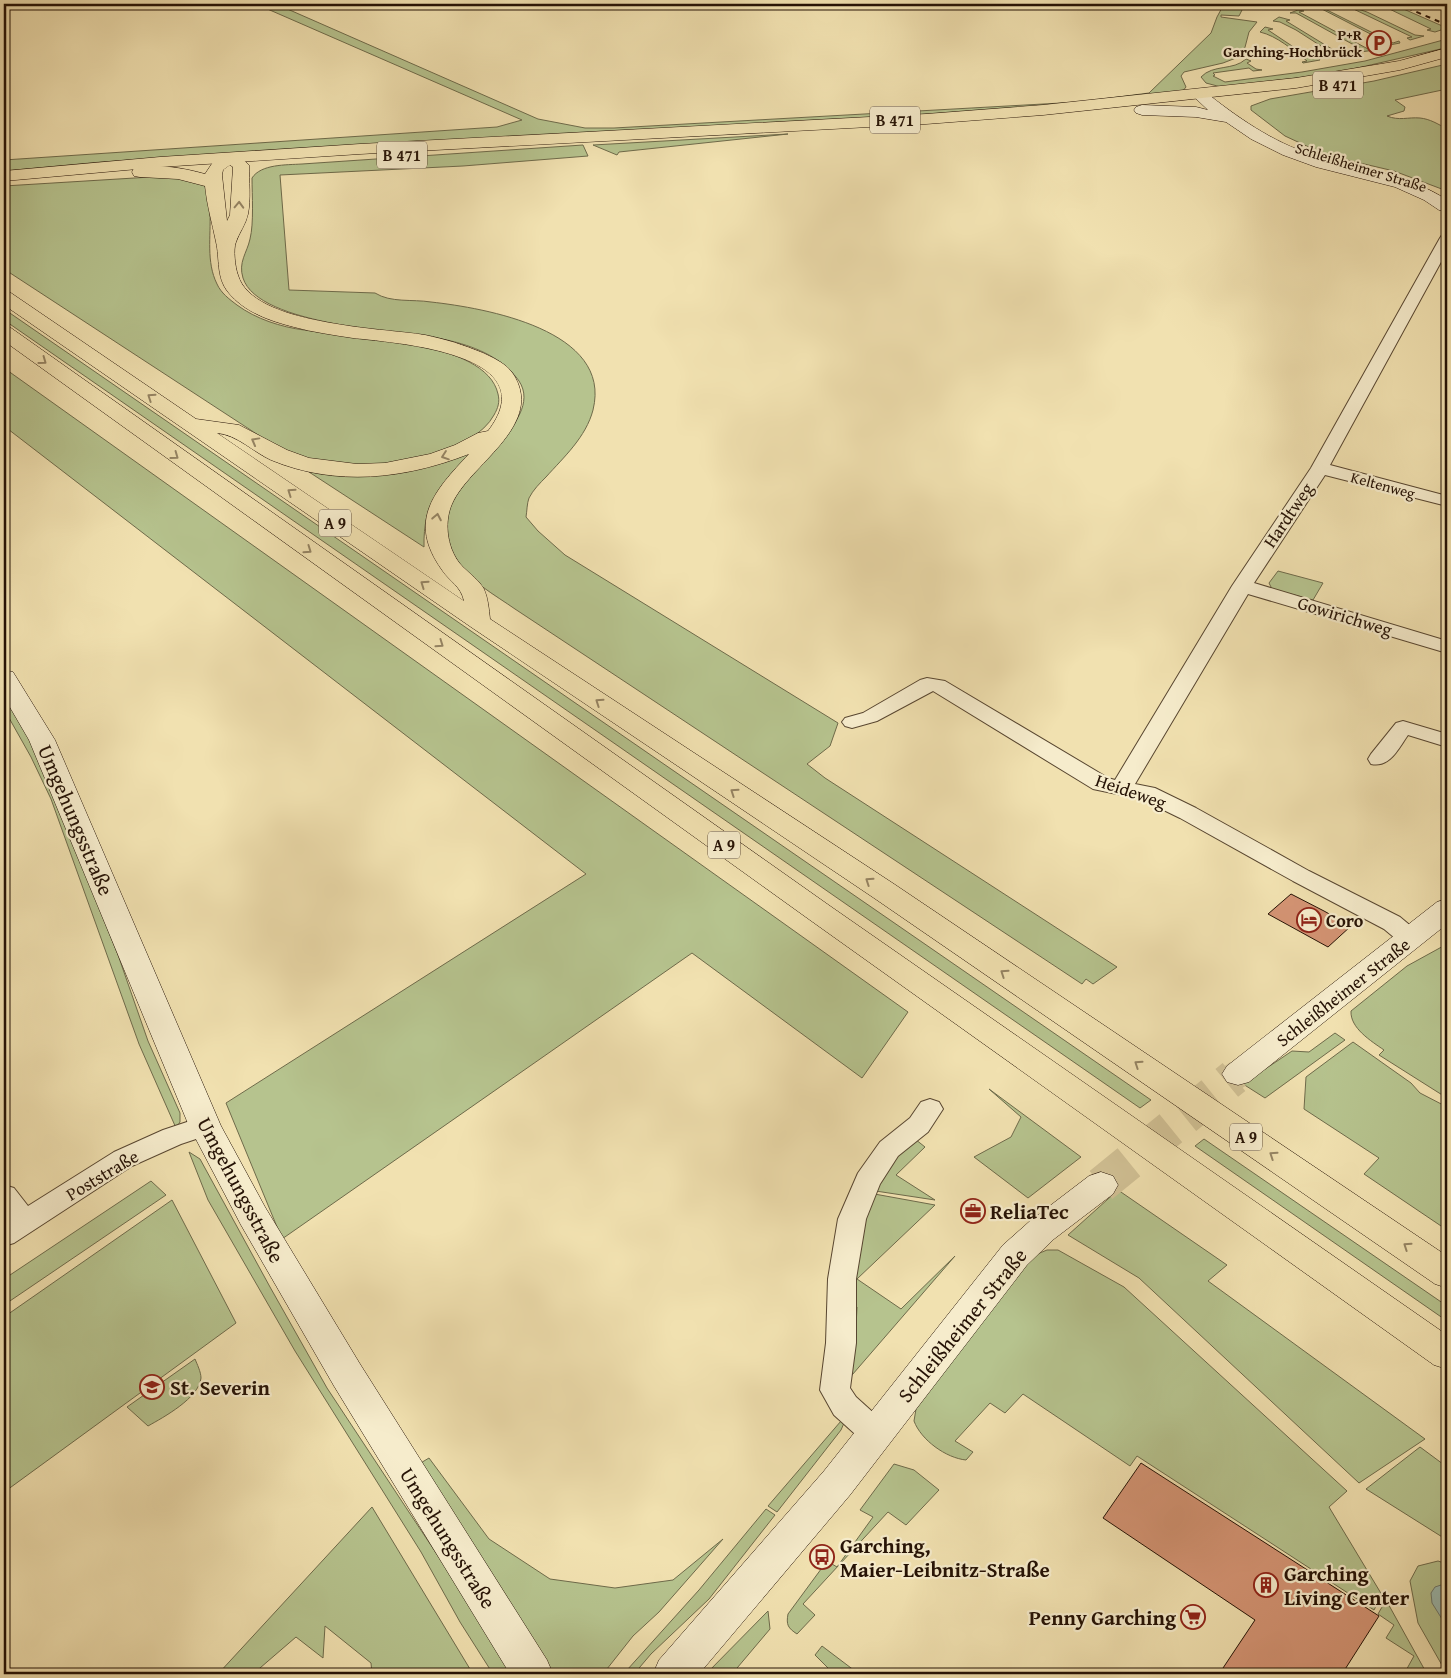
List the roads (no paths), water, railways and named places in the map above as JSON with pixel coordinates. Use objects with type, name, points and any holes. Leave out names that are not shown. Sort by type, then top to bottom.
[{"type":"main road","name":"B 471","points":[[594,139],[1024,121],[1142,110],[1400,65],[1447,52]]},
{"type":"main road","name":"B 471","points":[[4,176],[989,115],[1213,98],[1310,90],[1447,62]]},
{"type":"main road","name":"B 471","points":[[4,182],[230,163]]},
{"type":"main road","points":[[226,243],[239,215],[230,163],[213,173],[218,217],[226,243],[225,264],[236,290],[263,311],[289,320],[323,327],[426,341],[464,351],[491,364],[505,376],[512,391],[512,409],[495,438],[460,474],[447,491],[440,505],[436,524],[437,543],[453,571],[471,587],[479,622]]},
{"type":"main road","points":[[140,172],[188,175],[204,178],[214,184]]},
{"type":"main road","name":"A 9","points":[[4,297],[479,622],[884,891],[1447,1274]]},
{"type":"main road","name":"A 9","points":[[4,332],[804,902],[1447,1354]]},
{"type":"main road","points":[[192,424],[235,430],[280,455],[320,467],[357,470],[388,469],[446,456],[470,446],[504,425]]},
{"type":"street","name":"Schleißheimer Straße","points":[[1213,98],[1229,119]]},
{"type":"street","name":"Schleißheimer Straße","points":[[1213,98],[1290,145],[1334,162],[1404,178],[1447,207]]},
{"type":"street","name":"Schleißheimer Straße","points":[[1142,110],[1196,112],[1229,119],[1274,145],[1297,155],[1398,180],[1447,207]]},
{"type":"street","name":"Hardtweg","points":[[1122,788],[1242,586],[1320,468],[1447,238]]},
{"type":"street","name":"Keltenweg","points":[[1320,468],[1447,501]]},
{"type":"street","name":"Gowirichweg","points":[[1242,586],[1447,647]]},
{"type":"street","name":"Umgehungsstraße","points":[[4,677],[42,740],[205,1126],[253,1216],[332,1351],[533,1674]]},
{"type":"street","name":"Heideweg","points":[[852,722],[870,717],[926,684],[938,685],[1101,784],[1147,793],[1188,813],[1301,876],[1392,923],[1410,938]]},
{"type":"street","points":[[1379,759],[1403,726],[1447,741]]},
{"type":"street","name":"Schleißheimer Straße","points":[[1238,1074],[1447,909]]},
{"type":"street","points":[[876,1434],[845,1406],[835,1390],[841,1343],[842,1279],[852,1219],[868,1180],[889,1149],[918,1125],[930,1109]]},
{"type":"street","name":"Poststraße","points":[[14,1229],[123,1159],[172,1137],[205,1126]]},
{"type":"street","name":"Schleißheimer Straße","points":[[673,1674],[800,1528],[876,1434],[933,1358],[1015,1255],[1042,1230],[1102,1185]]},
{"type":"street","points":[[4,1195],[14,1229]]},
{"type":"water","points":[[1444,1584],[1447,1586],[1447,1627],[1432,1603],[1431,1593],[1435,1587]]},
{"type":"tunnel","points":[[1232,1078],[1238,1074]]},
{"type":"tunnel","points":[[1101,1185],[1234,1077]]},
{"type":"railway","points":[[1398,4],[1447,25]]},
{"type":"place","name":"P+R Garching-Hochbrück","points":[[1379,43]]},
{"type":"place","name":"Coro","points":[[1309,920]]},
{"type":"place","name":"ReliaTec","points":[[973,1211]]},
{"type":"place","name":"St. Severin","points":[[152,1387]]},
{"type":"place","name":"Garching, Maier-Leibnitz-Straße","points":[[822,1557]]},
{"type":"place","name":"Garching Living Center","points":[[1266,1585]]},
{"type":"place","name":"Penny Garching","points":[[1193,1617]]}]
